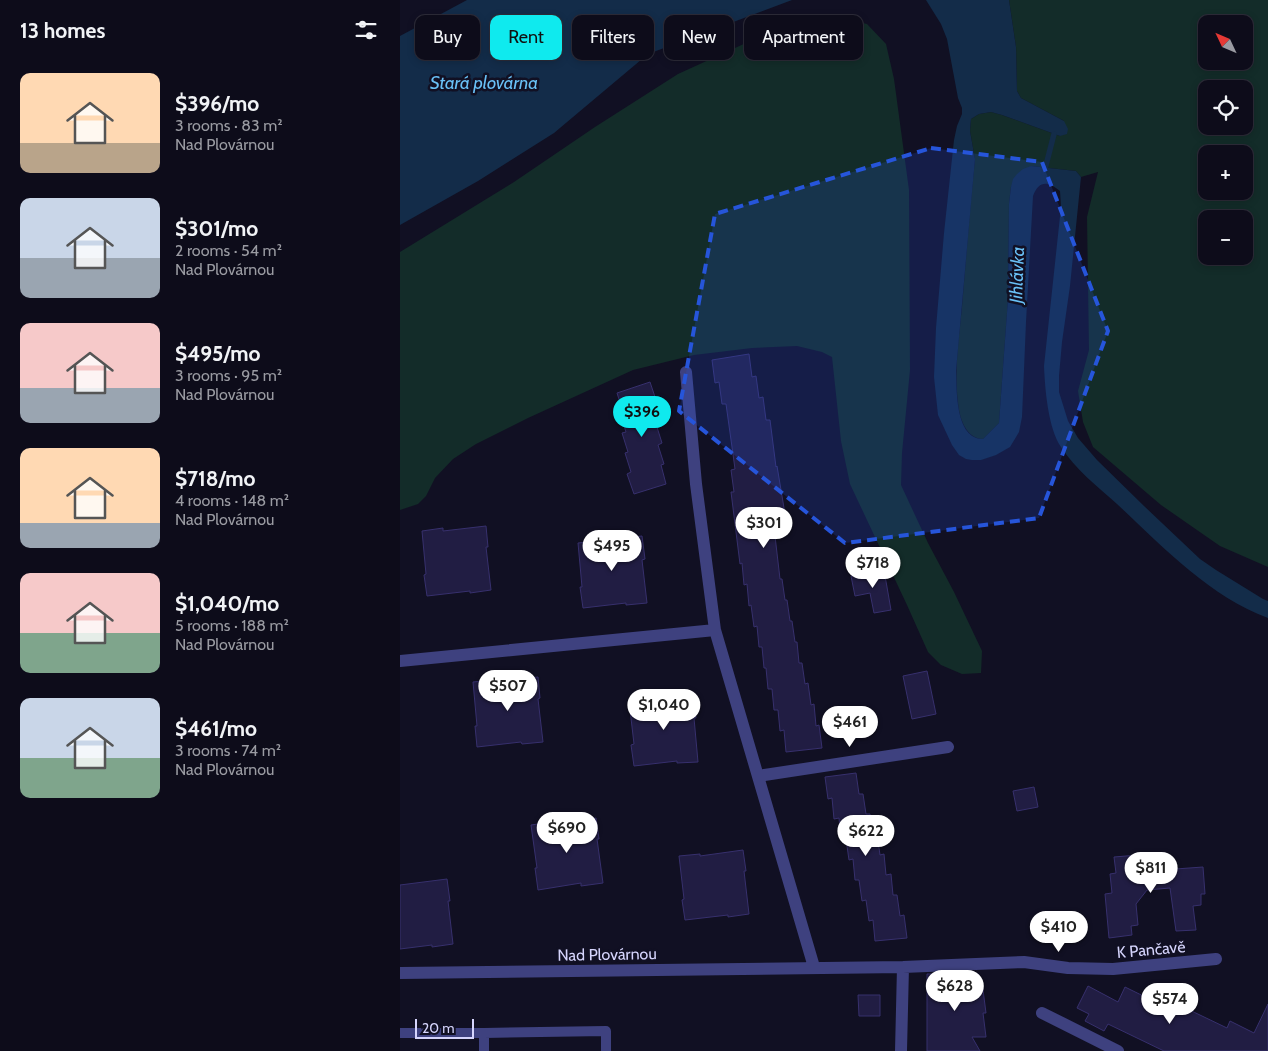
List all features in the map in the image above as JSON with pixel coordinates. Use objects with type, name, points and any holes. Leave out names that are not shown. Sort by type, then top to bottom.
[{"type":"street","points":[[686,372],[696,484],[716,630],[814,967]]},
{"type":"street","points":[[400,661],[716,630]]},
{"type":"street","points":[[758,776],[948,747]]},
{"type":"street","name":"K Pančavě","points":[[903,967],[1024,962],[1068,968],[1113,969],[1216,959]]},
{"type":"street","points":[[901,1051],[903,967]]},
{"type":"street","name":"Nad Plovárnou","points":[[400,973],[903,967]]},
{"type":"street","points":[[1042,1014],[1118,1051]]},
{"type":"lane","points":[[400,1033],[606,1031],[606,1051]]},
{"type":"lane","points":[[484,1032],[484,1051]]},
{"type":"highlighted area","points":[[931,148],[1042,162],[1108,331],[1039,518],[845,543],[679,411],[715,214]]},
{"type":"green space","points":[[1009,0],[1268,0],[1268,567],[1220,546],[1161,505],[1093,447],[1083,422],[1078,391],[1089,350],[1087,217],[1098,172],[1081,177],[1076,171],[1031,166],[1011,187],[1009,204],[1008,299],[999,423],[983,439],[972,435],[964,426],[959,408],[957,366],[975,159],[970,131],[971,119],[979,114],[991,112],[1060,136],[1064,121],[1021,98],[1017,91],[1016,47]]},
{"type":"green space","points":[[863,23],[867,24],[886,44],[894,79],[909,190],[910,370],[901,485],[982,651],[981,673],[962,674],[941,665],[928,652],[850,484],[841,441],[832,357],[822,352],[797,346],[752,348],[694,355],[633,370],[476,444],[453,459],[435,478],[426,496],[418,504],[400,510],[400,252],[514,182],[678,74],[709,60],[734,60],[734,48],[744,44],[744,60],[863,60]]},
{"type":"water","name":"Stará plovárna","points":[[467,0],[792,0],[752,15],[744,15],[744,18],[734,22],[734,15],[664,15],[664,48],[654,52],[654,15],[572,15],[572,60],[641,60],[554,133],[478,181],[400,225],[400,36],[415,28],[415,60],[480,60],[480,15],[439,15]]},
{"type":"water","name":"Jihlávka","points":[[926,0],[1009,0],[1016,47],[1017,91],[1021,98],[1064,121],[1068,129],[1067,134],[1060,136],[991,112],[979,114],[971,119],[970,131],[975,159],[956,371],[959,412],[962,422],[967,431],[974,437],[983,439],[999,423],[1008,299],[1009,204],[1013,179],[1023,169],[1031,166],[1076,171],[1081,177],[1059,376],[1059,392],[1068,421],[1078,438],[1097,460],[1200,559],[1268,601],[1268,618],[1226,597],[1169,553],[1080,470],[1061,447],[1057,439],[1048,408],[1044,366],[1061,207],[1060,191],[1052,185],[1041,185],[1033,196],[1022,417],[1019,432],[1010,447],[996,455],[981,460],[966,459],[959,455],[952,445],[938,415],[934,377],[944,233],[954,140],[962,108],[958,98],[947,39],[941,24]]},
{"type":"building","points":[[749,354],[752,377],[756,376],[759,398],[763,397],[766,420],[770,420],[776,467],[786,520],[779,521],[780,536],[775,536],[780,579],[782,579],[785,600],[787,600],[790,621],[792,621],[795,642],[797,642],[799,663],[802,663],[805,684],[808,683],[811,705],[814,704],[816,726],[819,725],[822,748],[786,752],[784,730],[780,731],[778,710],[774,710],[772,689],[768,689],[762,647],[759,647],[757,626],[754,627],[751,605],[749,606],[747,584],[744,585],[742,563],[740,564],[731,492],[734,492],[731,470],[735,469],[732,447],[726,404],[722,404],[719,382],[715,383],[712,360]]},
{"type":"building","points":[[650,382],[657,403],[653,404],[659,423],[656,424],[662,443],[658,445],[664,464],[661,465],[666,484],[634,494],[627,474],[631,472],[625,453],[628,452],[622,433],[626,432],[620,413],[623,412],[617,393]]},
{"type":"building","points":[[486,526],[488,547],[486,547],[491,590],[427,596],[422,531],[443,528],[443,531]]},
{"type":"building","points":[[642,536],[645,559],[642,560],[647,603],[626,605],[626,603],[583,608],[578,543]]},
{"type":"building","points":[[884,570],[891,610],[874,613],[870,593],[855,596],[851,576]]},
{"type":"building","points":[[927,671],[936,714],[912,719],[903,676]]},
{"type":"building","points":[[538,677],[540,698],[538,699],[543,742],[522,744],[521,742],[477,747],[473,682],[494,680],[494,682]]},
{"type":"building","points":[[694,697],[698,762],[677,763],[677,761],[634,766],[631,745],[634,744],[629,701]]},
{"type":"building","points":[[856,773],[859,794],[863,794],[866,814],[870,814],[873,835],[877,834],[880,855],[884,854],[886,875],[891,874],[893,895],[897,895],[900,916],[904,915],[907,938],[875,941],[873,920],[869,921],[866,900],[862,901],[859,880],[855,880],[853,859],[849,860],[846,839],[841,840],[839,818],[834,819],[832,798],[828,799],[825,777]]},
{"type":"building","points":[[1034,787],[1038,807],[1017,811],[1013,791]]},
{"type":"building","points":[[596,818],[603,883],[581,886],[581,883],[538,890],[531,825]]},
{"type":"building","points":[[743,850],[749,914],[685,920],[679,856],[700,854],[700,856]]},
{"type":"building","points":[[1138,855],[1140,870],[1203,867],[1205,894],[1201,894],[1201,905],[1193,906],[1196,930],[1176,931],[1170,888],[1147,890],[1136,904],[1138,925],[1131,926],[1132,935],[1109,938],[1105,894],[1112,893],[1110,874],[1116,873],[1114,857]]},
{"type":"building","points":[[447,879],[453,944],[400,949],[400,885]]},
{"type":"building","points":[[927,974],[978,974],[982,982],[986,1013],[983,1013],[986,1037],[972,1037],[980,1051],[927,1051]]},
{"type":"building","points":[[1088,986],[1118,1002],[1125,987],[1174,1011],[1177,1004],[1227,1028],[1230,1021],[1254,1033],[1268,1004],[1268,1051],[1164,1051],[1108,1024],[1104,1031],[1085,1021],[1089,1014],[1077,1008]]},
{"type":"building","points":[[858,995],[880,995],[880,1016],[859,1016]]},
{"type":"waterway","points":[[1044,173],[1054,134]]}]
